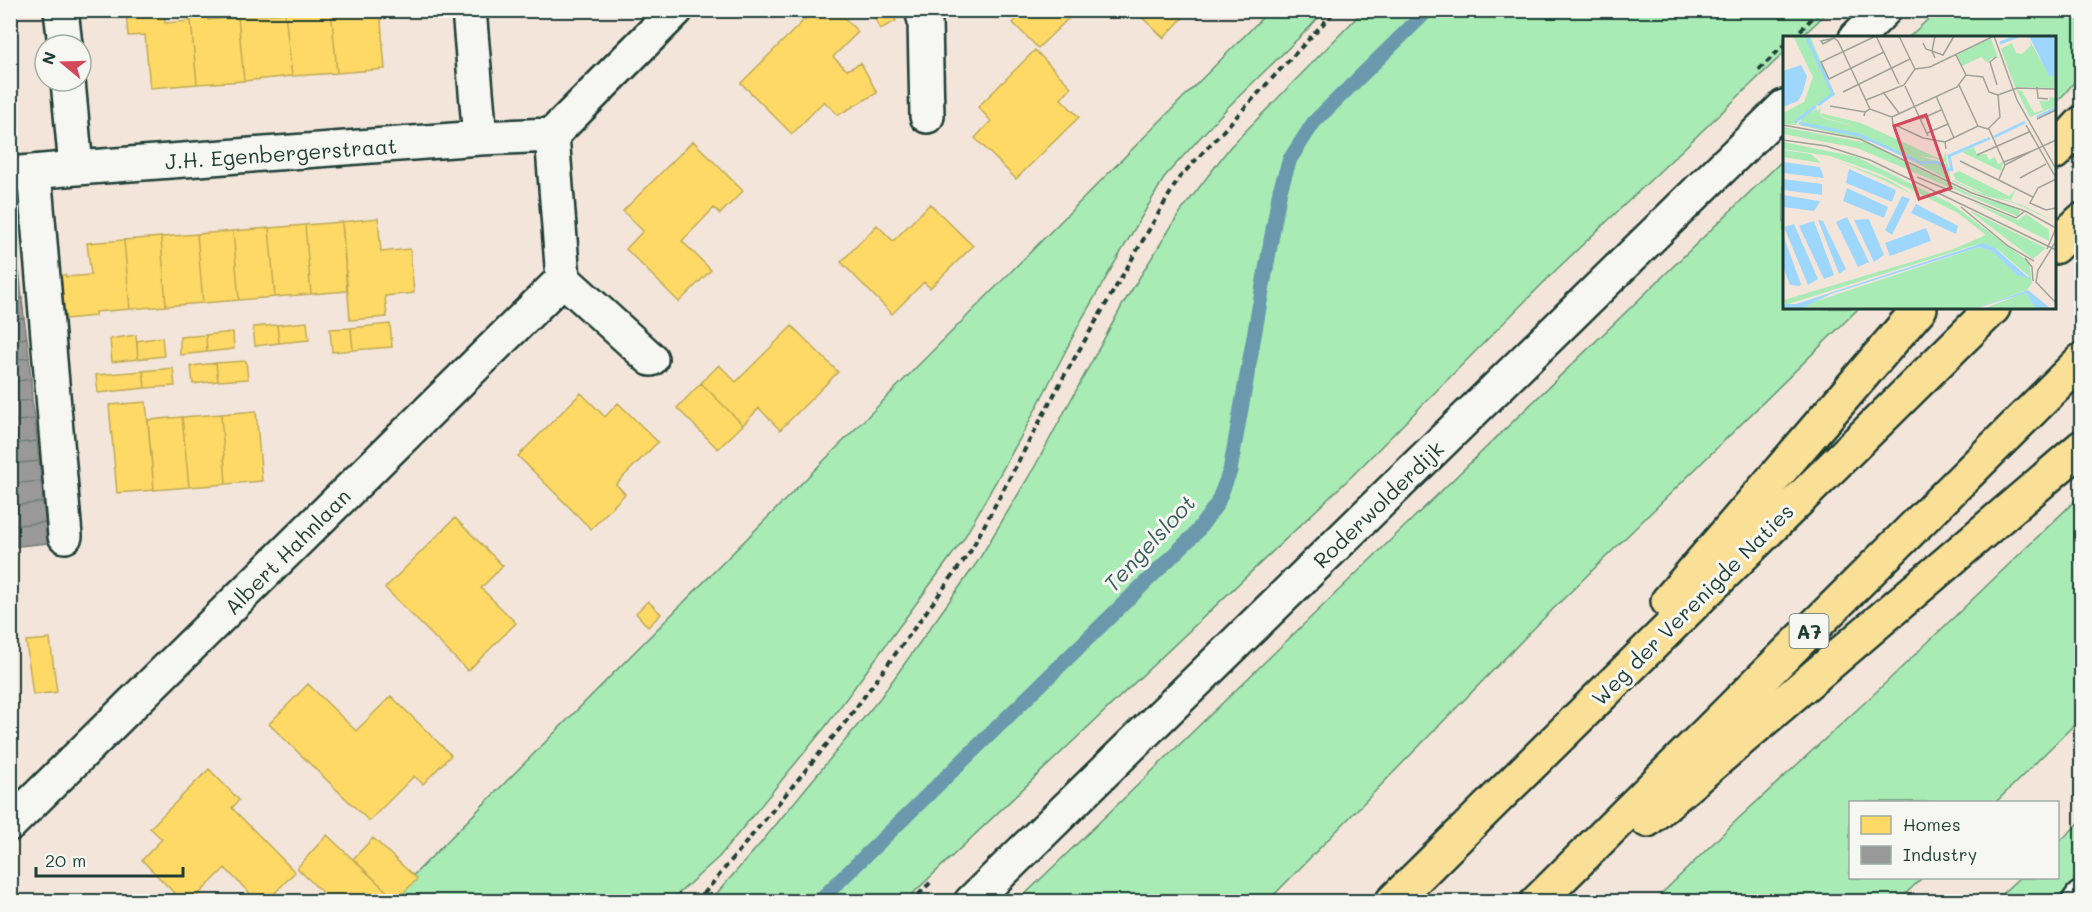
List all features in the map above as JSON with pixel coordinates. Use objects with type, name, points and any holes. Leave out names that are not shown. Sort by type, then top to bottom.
[{"type":"highway","points":[[2056,152],[2082,123]]},
{"type":"highway","points":[[2056,246],[2082,220]]},
{"type":"highway","points":[[1516,778],[1919,309]]},
{"type":"highway","name":"Weg der Verenigde Naties","points":[[1392,902],[1992,309]]},
{"type":"highway","name":"A7","points":[[1537,902],[2082,360]]},
{"type":"highway","name":"A7","points":[[1552,902],[2082,447]]},
{"type":"street","points":[[62,10],[64,33]]},
{"type":"street","points":[[469,10],[480,138]]},
{"type":"street","points":[[651,359],[563,279],[552,135],[676,10]]},
{"type":"street","points":[[922,10],[925,21],[927,116]]},
{"type":"street","points":[[1858,36],[1884,10]]},
{"type":"street","points":[[69,93],[76,168]]},
{"type":"street","name":"Roderwolderdijk","points":[[971,902],[1783,109]]},
{"type":"street","name":"J.H. Egenbergerstraat","points":[[22,173],[480,138],[552,135]]},
{"type":"street","points":[[22,173],[65,536]]},
{"type":"street","name":"Albert Hahnlaan","points":[[10,824],[563,279]]},
{"type":"street","points":[[2079,902],[2082,898]]},
{"type":"path","points":[[697,902],[847,720],[969,552],[1063,378],[1179,178],[1336,10]]},
{"type":"path","points":[[1795,36],[1820,10]]},
{"type":"green space","points":[[1364,10],[1829,11],[1802,36],[1783,36],[1783,54],[1556,270],[1352,476],[905,901],[710,901],[880,698],[978,561],[1034,468],[1123,304],[1179,214],[1230,147]]},
{"type":"green space","points":[[1269,11],[1324,11],[1228,107],[1166,175],[1083,317],[1028,424],[963,540],[826,726],[719,857],[670,901],[387,902]]},
{"type":"green space","points":[[1937,11],[2081,11],[2081,74],[2056,104],[2056,36],[1910,36]]},
{"type":"green space","points":[[1783,160],[1783,309],[1858,309],[1547,615],[1268,901],[1018,901]]},
{"type":"green space","points":[[2081,495],[2081,718],[1997,801],[1849,801],[1849,879],[1921,879],[1898,901],[1654,901],[1740,817],[1873,695]]},
{"type":"green space","points":[[2081,821],[2081,883],[2059,901],[1993,902],[2018,879],[2059,879],[2059,842]]},
{"type":"building: Homes","points":[[126,10],[164,10],[165,23],[191,21],[197,84],[150,88],[145,35],[128,36]]},
{"type":"building: Homes","points":[[190,10],[208,10],[208,20],[238,17],[244,81],[197,84]]},
{"type":"building: Homes","points":[[239,10],[259,10],[259,15],[285,13],[292,76],[244,81]]},
{"type":"building: Homes","points":[[331,10],[337,73],[292,76],[285,13]]},
{"type":"building: Homes","points":[[331,10],[380,10],[385,69],[337,73]]},
{"type":"building: Homes","points":[[814,10],[837,10],[858,32],[833,57],[847,70],[861,63],[877,93],[838,115],[824,101],[792,134],[741,83]]},
{"type":"building: Homes","points":[[871,10],[890,10],[896,21],[880,29]]},
{"type":"building: Homes","points":[[1025,10],[1064,10],[1070,17],[1038,48],[1013,23]]},
{"type":"building: Homes","points":[[1134,10],[1190,10],[1164,38]]},
{"type":"building: Homes","points":[[1035,50],[1071,87],[1061,99],[1079,117],[1016,179],[975,138],[991,121],[978,107]]},
{"type":"building: Homes","points":[[693,141],[743,191],[720,214],[714,208],[682,241],[711,270],[679,302],[626,249],[643,231],[623,211]]},
{"type":"building: Homes","points":[[930,204],[973,246],[930,288],[924,282],[892,314],[841,262],[877,225],[893,241]]},
{"type":"building: Homes","points":[[378,218],[381,252],[410,249],[414,293],[385,296],[387,317],[350,320],[342,222]]},
{"type":"building: Homes","points":[[342,222],[347,291],[311,294],[305,225]]},
{"type":"building: Homes","points":[[305,225],[311,294],[275,297],[269,228]]},
{"type":"building: Homes","points":[[269,228],[275,297],[239,300],[233,231]]},
{"type":"building: Homes","points":[[233,231],[239,300],[203,303],[197,234]]},
{"type":"building: Homes","points":[[197,234],[203,303],[166,306],[161,237]]},
{"type":"building: Homes","points":[[161,237],[166,306],[130,309],[124,240]]},
{"type":"building: Homes","points":[[124,240],[130,309],[95,312],[95,316],[65,319],[61,275],[66,275],[66,277],[91,275],[87,243]]},
{"type":"building: Homes","points":[[307,322],[309,340],[279,343],[277,325]]},
{"type":"building: Homes","points":[[390,324],[392,347],[353,350],[351,328]]},
{"type":"building: Homes","points":[[277,325],[279,343],[255,346],[253,327]]},
{"type":"building: Homes","points":[[792,326],[838,372],[780,430],[759,408],[743,425],[701,383],[719,365],[736,382]]},
{"type":"building: Homes","points":[[351,328],[353,350],[332,352],[330,329]]},
{"type":"building: Homes","points":[[233,332],[234,349],[207,352],[206,335]]},
{"type":"building: Homes","points":[[136,335],[138,359],[112,362],[110,339]]},
{"type":"building: Homes","points":[[206,335],[207,352],[180,355],[180,337]]},
{"type":"building: Homes","points":[[162,337],[164,356],[138,359],[137,341]]},
{"type":"building: Homes","points":[[246,361],[248,379],[218,381],[216,363]]},
{"type":"building: Homes","points":[[216,363],[218,381],[193,384],[191,366]]},
{"type":"building: Homes","points":[[173,368],[175,386],[145,388],[143,371]]},
{"type":"building: Homes","points":[[143,371],[145,388],[98,393],[96,375]]},
{"type":"building: Homes","points":[[701,383],[743,425],[718,449],[677,408]]},
{"type":"building: Homes","points":[[581,393],[605,417],[618,403],[658,442],[616,484],[625,494],[591,529],[518,456]]},
{"type":"building: Homes","points":[[146,402],[154,490],[117,493],[109,405]]},
{"type":"building: Homes","points":[[256,411],[262,481],[226,484],[221,414]]},
{"type":"building: Homes","points":[[221,414],[226,484],[189,487],[182,417]]},
{"type":"building: Homes","points":[[182,417],[189,487],[154,490],[148,420]]},
{"type":"building: Homes","points":[[455,518],[503,566],[481,588],[516,623],[468,671],[385,588]]},
{"type":"building: Homes","points":[[648,601],[661,614],[648,627],[636,613]]},
{"type":"building: Homes","points":[[50,639],[57,692],[33,695],[26,641]]},
{"type":"building: Homes","points":[[10,673],[16,713],[10,714]]},
{"type":"building: Homes","points":[[308,684],[356,731],[391,696],[451,755],[423,784],[414,776],[369,821],[269,724]]},
{"type":"building: Homes","points":[[209,769],[239,800],[232,808],[295,872],[266,902],[258,902],[225,868],[191,902],[183,902],[142,860],[162,839],[150,828]]},
{"type":"building: Homes","points":[[327,835],[396,900],[395,902],[320,902],[316,898],[322,892],[297,868]]},
{"type":"building: Homes","points":[[373,838],[417,879],[396,900],[353,859]]},
{"type":"building: Industry","points":[[17,257],[20,278],[10,279],[10,258]]},
{"type":"building: Industry","points":[[20,278],[22,298],[10,299],[10,279]]},
{"type":"building: Industry","points":[[22,298],[24,318],[10,320],[10,299]]},
{"type":"building: Industry","points":[[24,318],[27,338],[10,340],[10,320]]},
{"type":"building: Industry","points":[[27,338],[29,358],[10,360],[10,340]]},
{"type":"building: Industry","points":[[29,358],[31,379],[10,382],[10,360]]},
{"type":"building: Industry","points":[[31,379],[32,400],[10,402],[10,382]]},
{"type":"building: Industry","points":[[32,400],[35,419],[10,422],[10,402]]},
{"type":"building: Industry","points":[[35,419],[37,441],[10,444],[10,422]]},
{"type":"building: Industry","points":[[37,441],[39,461],[10,464],[10,444]]},
{"type":"building: Industry","points":[[39,461],[42,481],[10,484],[10,464]]},
{"type":"building: Industry","points":[[42,481],[43,502],[10,506],[10,484]]},
{"type":"building: Industry","points":[[43,502],[46,522],[10,526],[10,506]]},
{"type":"building: Industry","points":[[46,522],[48,543],[10,547],[10,526]]},
{"type":"waterway","name":"Tengelsloot","points":[[818,902],[1195,534],[1217,504],[1230,471],[1280,190],[1290,159],[1314,122],[1428,10]]}]
